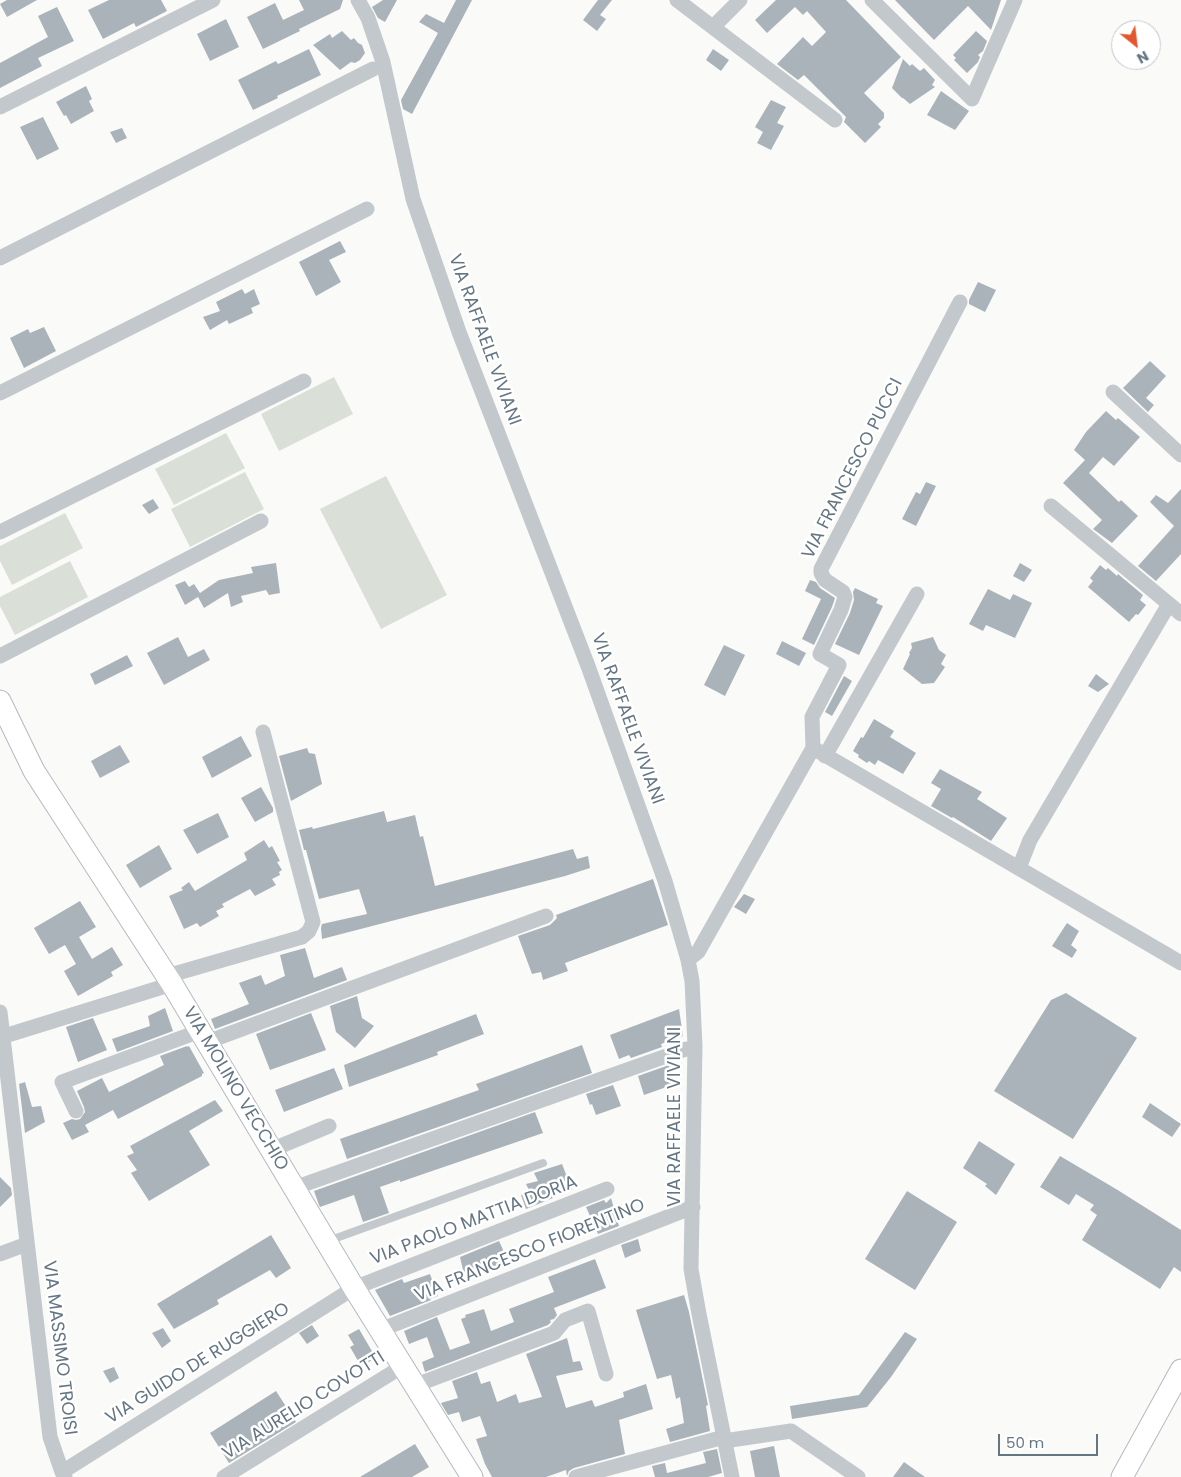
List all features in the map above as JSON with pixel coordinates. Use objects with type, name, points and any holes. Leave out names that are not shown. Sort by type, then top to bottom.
[{"type":"street","points":[[0,107],[213,0]]},
{"type":"street","name":"VIA RAFFAELE VIVIANI","points":[[358,0],[368,18],[383,62],[413,199],[459,332],[584,657],[666,880],[688,960],[692,981],[695,1046],[691,1269],[724,1439],[729,1476]]},
{"type":"street","points":[[677,0],[835,120]]},
{"type":"street","points":[[713,27],[740,0]]},
{"type":"street","points":[[872,0],[972,100],[1015,0]]},
{"type":"street","points":[[0,258],[373,69]]},
{"type":"street","points":[[0,393],[366,209]]},
{"type":"street","name":"VIA FRANCESCO PUCCI","points":[[819,752],[812,717],[839,665],[820,654],[841,610],[845,597],[843,592],[825,580],[820,574],[821,569],[960,302]]},
{"type":"street","points":[[0,532],[304,381]]},
{"type":"street","points":[[1113,392],[1181,455]]},
{"type":"street","points":[[1050,506],[1181,614]]},
{"type":"street","points":[[0,656],[261,520]]},
{"type":"street","points":[[688,960],[698,952],[917,594]]},
{"type":"street","points":[[1019,868],[1030,840],[1169,604]]},
{"type":"street","name":"VIA MOLINO VECCHIO","points":[[0,701],[34,771],[170,980],[326,1242],[472,1477]]},
{"type":"street","points":[[11,1034],[302,937],[308,931],[313,922],[263,732]]},
{"type":"street","points":[[819,752],[1181,963]]},
{"type":"street","points":[[76,1111],[62,1082],[204,1036],[546,916]]},
{"type":"street","name":"VIA MASSIMO TROISI","points":[[0,1012],[50,1437],[63,1475]]},
{"type":"street","points":[[294,1188],[686,1049]]},
{"type":"street","points":[[271,1150],[329,1126]]},
{"type":"street","name":"VIA PAOLO MATTIA DORIA","points":[[354,1288],[607,1189]]},
{"type":"street","name":"VIA FRANCESCO FIORENTINO","points":[[380,1330],[693,1206]]},
{"type":"street","points":[[0,1254],[27,1244]]},
{"type":"street","name":"VIA GUIDO DE RUGGIERO","points":[[63,1475],[354,1288]]},
{"type":"street","points":[[416,1385],[554,1333],[565,1320],[588,1311],[606,1374]]},
{"type":"street","name":"VIA AURELIO COVOTTI","points":[[224,1477],[403,1366]]},
{"type":"street","points":[[1122,1477],[1181,1370]]},
{"type":"street","points":[[576,1477],[724,1439],[791,1431],[858,1477]]},
{"type":"lane","points":[[326,1242],[543,1163]]},
{"type":"shaded area","points":[[334,377],[353,414],[279,451],[261,414]]},
{"type":"shaded area","points":[[226,433],[245,468],[174,505],[155,469]]},
{"type":"shaded area","points":[[245,472],[264,509],[190,547],[171,509]]},
{"type":"shaded area","points":[[386,476],[447,595],[381,629],[320,509]]},
{"type":"shaded area","points":[[65,513],[83,548],[12,585],[0,561],[0,546]]},
{"type":"shaded area","points":[[70,561],[88,597],[15,635],[0,606],[0,597]]},
{"type":"building","points":[[7,0],[37,0],[7,17],[0,4]]},
{"type":"building","points":[[109,0],[161,0],[167,11],[136,27],[134,23],[103,39],[88,10]]},
{"type":"building","points":[[299,0],[343,0],[340,9],[263,49],[247,17],[275,3],[283,20],[304,10]]},
{"type":"building","points":[[383,0],[397,0],[385,22],[378,18],[372,7]]},
{"type":"building","points":[[456,0],[472,0],[412,114],[403,109],[401,100],[438,33],[419,22],[426,14],[444,23]]},
{"type":"building","points":[[598,0],[612,0],[600,15],[606,19],[597,31],[583,20]]},
{"type":"building","points":[[776,0],[846,0],[901,57],[864,93],[884,113],[884,118],[878,124],[881,127],[865,143],[844,122],[846,117],[804,75],[798,80],[777,64],[803,37],[812,46],[826,32],[807,11],[803,15],[795,7],[767,33],[755,20]]},
{"type":"building","points":[[895,0],[1001,0],[991,30],[968,6],[934,40]]},
{"type":"building","points":[[57,7],[74,41],[38,58],[42,66],[0,88],[0,63],[48,37],[38,16]]},
{"type":"building","points":[[226,19],[239,47],[210,61],[197,34]]},
{"type":"building","points":[[342,31],[351,40],[354,38],[362,45],[365,53],[360,60],[355,63],[351,62],[340,70],[313,45],[330,34],[332,38]]},
{"type":"building","points":[[976,31],[987,41],[983,51],[978,55],[980,57],[978,62],[967,73],[954,60],[956,58],[953,55]]},
{"type":"building","points":[[309,49],[321,75],[253,110],[238,80],[276,61],[278,64]]},
{"type":"building","points":[[713,49],[729,60],[721,71],[706,60]]},
{"type":"building","points":[[903,59],[910,66],[912,64],[920,71],[924,68],[935,80],[932,85],[935,87],[910,104],[892,88]]},
{"type":"building","points":[[86,86],[92,99],[89,101],[94,111],[71,124],[56,102]]},
{"type":"building","points":[[941,91],[969,111],[955,130],[927,115]]},
{"type":"building","points":[[771,100],[786,107],[777,123],[784,126],[771,150],[757,143],[763,132],[755,127]]},
{"type":"building","points":[[43,117],[59,149],[37,160],[20,127]]},
{"type":"building","points":[[122,128],[127,138],[116,143],[110,132]]},
{"type":"building","points":[[340,241],[346,252],[329,260],[341,282],[316,296],[299,262]]},
{"type":"building","points":[[978,282],[996,290],[985,312],[969,304],[969,300]]},
{"type":"building","points":[[242,289],[245,294],[254,289],[260,304],[251,308],[253,313],[229,324],[227,320],[210,330],[203,317],[220,311],[216,302]]},
{"type":"building","points":[[44,327],[56,351],[24,368],[10,338],[28,329],[30,333]]},
{"type":"building","points":[[1150,361],[1166,376],[1146,398],[1154,405],[1148,412],[1123,388]]},
{"type":"building","points":[[1106,411],[1116,420],[1118,418],[1140,437],[1114,466],[1103,457],[1089,473],[1119,502],[1121,500],[1138,516],[1112,543],[1093,529],[1102,520],[1063,483],[1085,460],[1074,450],[1086,432]]},
{"type":"building","points":[[926,482],[936,486],[916,526],[902,519],[916,492],[920,494]]},
{"type":"building","points":[[1181,489],[1181,554],[1156,581],[1138,566],[1174,526],[1150,502],[1156,495],[1168,503]]},
{"type":"building","points":[[153,499],[159,508],[149,514],[142,505]]},
{"type":"building","points":[[276,563],[280,593],[269,595],[266,590],[241,596],[243,602],[231,607],[228,593],[204,608],[198,597],[185,605],[175,585],[185,581],[189,587],[194,584],[200,593],[219,580],[253,573],[251,567]]},
{"type":"building","points":[[1020,563],[1032,570],[1024,582],[1013,576]]},
{"type":"building","points":[[1100,565],[1106,570],[1108,568],[1117,576],[1118,574],[1143,595],[1140,600],[1146,605],[1129,622],[1088,587],[1093,581],[1090,578]]},
{"type":"building","points":[[810,580],[816,582],[820,588],[835,598],[814,645],[802,639],[821,599],[805,591]]},
{"type":"building","points":[[855,588],[878,599],[876,603],[883,606],[859,655],[835,644],[850,613]]},
{"type":"building","points":[[988,589],[1010,600],[1013,594],[1032,603],[1015,638],[986,625],[983,631],[969,624]]},
{"type":"building","points":[[178,637],[188,657],[204,649],[210,660],[164,685],[147,653]]},
{"type":"building","points":[[933,637],[939,650],[946,655],[941,664],[945,667],[934,683],[922,684],[903,669],[912,648],[911,643]]},
{"type":"building","points":[[782,641],[806,653],[799,666],[776,654]]},
{"type":"building","points":[[724,645],[745,655],[725,696],[704,685]]},
{"type":"building","points":[[127,655],[133,666],[95,685],[90,674]]},
{"type":"building","points":[[1096,674],[1109,684],[1098,692],[1088,686]]},
{"type":"building","points":[[844,676],[852,681],[832,716],[825,712]]},
{"type":"building","points":[[874,719],[894,731],[890,737],[916,753],[903,774],[878,760],[875,765],[869,761],[867,763],[853,751]]},
{"type":"building","points":[[241,736],[252,756],[212,778],[202,757]]},
{"type":"building","points":[[120,745],[130,762],[100,778],[91,761]]},
{"type":"building","points":[[307,748],[309,753],[315,754],[322,784],[291,801],[279,756]]},
{"type":"building","points":[[940,769],[982,792],[977,799],[1007,818],[991,841],[953,817],[931,806],[941,789],[931,783]]},
{"type":"building","points":[[261,787],[273,808],[273,812],[255,822],[241,798]]},
{"type":"building","points":[[384,811],[387,822],[415,815],[420,837],[423,836],[435,886],[573,849],[577,859],[588,856],[590,868],[322,939],[322,924],[367,914],[359,889],[319,899],[299,830],[312,827],[313,829]]},
{"type":"building","points":[[218,813],[229,837],[197,854],[183,830]]},
{"type":"building","points":[[264,840],[269,848],[272,846],[280,861],[277,862],[282,870],[279,872],[280,875],[272,879],[276,885],[255,896],[250,889],[222,904],[224,907],[216,911],[219,916],[200,927],[197,923],[184,929],[169,896],[183,890],[181,888],[189,882],[195,891],[247,860],[244,853]]},
{"type":"building","points":[[159,845],[172,869],[140,888],[126,865]]},
{"type":"building","points":[[653,879],[668,925],[565,963],[568,971],[543,980],[541,972],[532,974],[518,936],[550,925],[557,918],[556,915]]},
{"type":"building","points":[[744,894],[755,899],[746,914],[734,907]]},
{"type":"building","points":[[80,901],[96,927],[79,937],[92,959],[112,947],[123,965],[111,972],[113,976],[78,996],[64,971],[76,964],[65,945],[49,954],[34,928]]},
{"type":"building","points":[[1067,923],[1079,931],[1071,945],[1077,950],[1072,958],[1052,946]]},
{"type":"building","points":[[305,948],[314,978],[342,967],[347,980],[215,1029],[211,1019],[249,1004],[239,983],[261,975],[265,985],[285,976],[280,955]]},
{"type":"building","points":[[1066,993],[1137,1038],[1073,1139],[994,1091],[1051,1000]]},
{"type":"building","points":[[357,996],[362,1018],[374,1026],[355,1048],[336,1032],[330,1006]]},
{"type":"building","points":[[165,1008],[173,1031],[117,1052],[112,1039],[150,1026],[148,1016]]},
{"type":"building","points":[[679,1009],[683,1036],[661,1044],[662,1047],[631,1058],[629,1055],[619,1059],[610,1035]]},
{"type":"building","points":[[311,1013],[326,1050],[270,1070],[256,1034]]},
{"type":"building","points":[[476,1014],[484,1034],[437,1052],[438,1055],[349,1087],[344,1065]]},
{"type":"building","points":[[93,1018],[107,1050],[78,1062],[66,1027]]},
{"type":"building","points":[[582,1045],[592,1073],[347,1159],[340,1139],[479,1090],[476,1084]]},
{"type":"building","points":[[189,1046],[204,1073],[202,1076],[118,1119],[113,1110],[85,1125],[89,1132],[72,1140],[63,1123],[72,1119],[80,1119],[85,1112],[77,1091],[102,1078],[109,1092],[164,1065],[160,1056]]},
{"type":"building","points":[[669,1065],[675,1084],[644,1095],[638,1076]]},
{"type":"building","points":[[334,1068],[343,1089],[284,1112],[275,1090]]},
{"type":"building","points":[[25,1082],[32,1107],[41,1106],[45,1122],[25,1133],[19,1084]]},
{"type":"building","points":[[613,1085],[621,1106],[596,1115],[586,1094]]},
{"type":"building","points":[[215,1100],[223,1111],[189,1131],[210,1165],[149,1201],[131,1173],[137,1170],[127,1156],[134,1153],[130,1146]]},
{"type":"building","points":[[1150,1103],[1181,1124],[1172,1137],[1142,1117]]},
{"type":"building","points":[[535,1112],[543,1133],[400,1182],[400,1180],[380,1187],[389,1213],[363,1222],[354,1195],[320,1207],[319,1205],[314,1191]]},
{"type":"building","points":[[979,1141],[1015,1164],[996,1195],[985,1186],[987,1184],[963,1168]]},
{"type":"building","points":[[1060,1156],[1181,1230],[1181,1272],[1174,1267],[1160,1289],[1082,1240],[1097,1215],[1090,1210],[1094,1205],[1076,1194],[1069,1205],[1040,1187]]},
{"type":"building","points":[[562,1164],[572,1190],[552,1196],[553,1198],[526,1209],[521,1195],[530,1192],[526,1184],[538,1181],[534,1173]]},
{"type":"building","points":[[0,1177],[11,1188],[12,1195],[0,1207]]},
{"type":"building","points":[[907,1191],[957,1222],[915,1290],[865,1259]]},
{"type":"building","points":[[611,1198],[619,1226],[598,1234],[586,1207],[604,1200],[606,1203]]},
{"type":"building","points":[[271,1235],[291,1268],[276,1278],[270,1270],[217,1300],[219,1304],[174,1329],[157,1304]]},
{"type":"building","points":[[638,1239],[641,1251],[625,1258],[621,1245]]},
{"type":"building","points":[[499,1241],[509,1263],[465,1279],[460,1257]]},
{"type":"building","points":[[595,1259],[606,1288],[554,1308],[557,1315],[554,1319],[550,1320],[551,1322],[548,1325],[425,1372],[422,1362],[434,1357],[427,1337],[409,1344],[404,1331],[437,1317],[450,1350],[470,1343],[461,1319],[466,1317],[465,1315],[484,1309],[491,1331],[514,1322],[509,1309],[554,1292],[548,1277]]},
{"type":"building","points":[[430,1274],[438,1296],[390,1316],[375,1290],[402,1279],[404,1283]]},
{"type":"building","points":[[684,1295],[708,1405],[706,1406],[710,1431],[670,1442],[666,1429],[684,1423],[680,1397],[676,1399],[671,1375],[657,1379],[636,1310]]},
{"type":"building","points":[[312,1325],[319,1336],[307,1344],[299,1333]]},
{"type":"building","points":[[163,1328],[171,1341],[162,1348],[152,1333]]},
{"type":"building","points":[[359,1329],[376,1358],[361,1366],[350,1347],[354,1345],[348,1335]]},
{"type":"building","points":[[905,1332],[917,1339],[891,1377],[867,1407],[792,1419],[790,1406],[859,1395]]},
{"type":"building","points":[[567,1338],[573,1362],[580,1361],[583,1370],[556,1376],[566,1408],[592,1400],[595,1407],[624,1397],[623,1392],[646,1384],[653,1409],[619,1420],[625,1454],[574,1468],[569,1471],[567,1476],[566,1470],[546,1477],[492,1477],[476,1439],[487,1436],[480,1416],[462,1422],[459,1412],[448,1415],[441,1403],[458,1398],[452,1381],[477,1372],[481,1384],[490,1381],[497,1402],[516,1394],[519,1403],[542,1397],[526,1354]]},
{"type":"building","points":[[114,1367],[119,1378],[110,1383],[103,1371]]},
{"type":"building","points":[[276,1391],[296,1422],[229,1463],[210,1433]]},
{"type":"building","points":[[415,1444],[429,1467],[412,1477],[360,1477]]},
{"type":"building","points":[[774,1446],[780,1477],[755,1477],[750,1451]]},
{"type":"building","points":[[717,1449],[722,1473],[708,1477],[655,1477],[652,1466],[665,1463],[667,1473],[706,1463],[703,1452]]},
{"type":"building","points":[[904,1462],[925,1477],[893,1477]]}]
